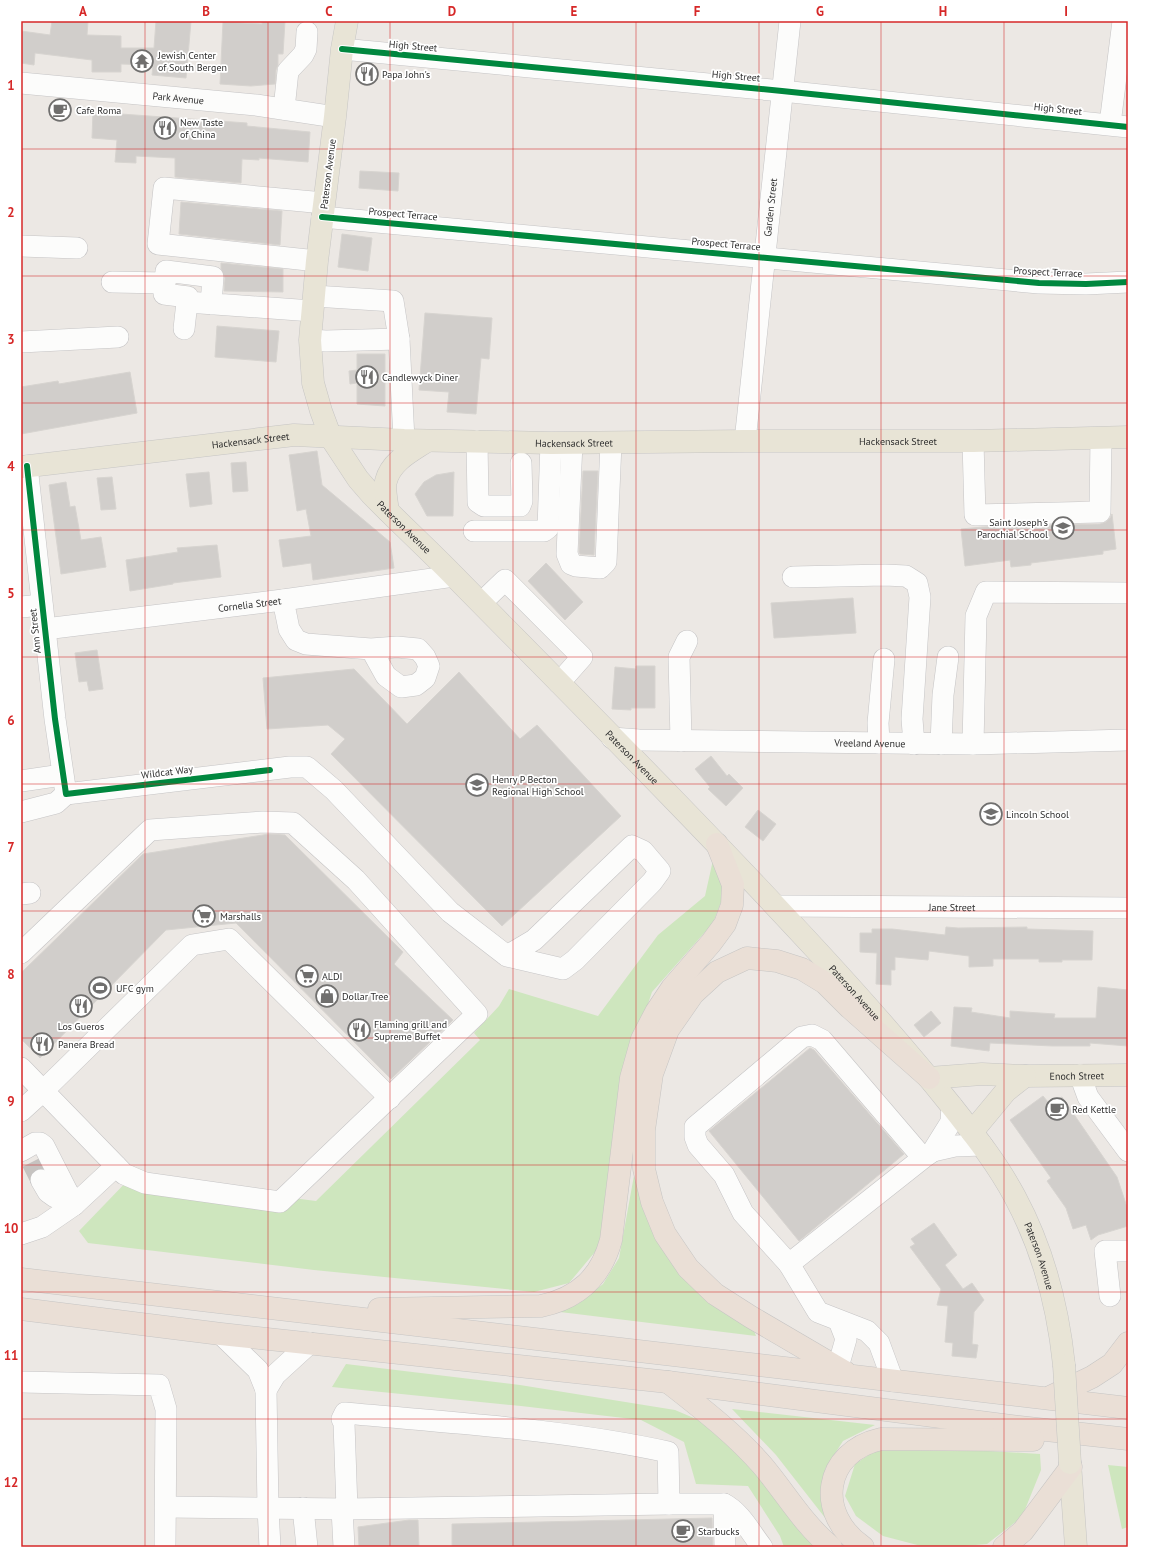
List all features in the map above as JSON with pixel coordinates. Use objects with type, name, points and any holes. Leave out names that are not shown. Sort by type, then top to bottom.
[{"type":"highway","points":[[292,1310],[541,1306],[567,1298],[588,1283],[603,1263],[611,1240],[631,1078],[642,1039],[656,1012],[672,988],[711,943],[725,924],[732,905],[732,885],[717,844]]},
{"type":"highway","points":[[844,1371],[751,1317],[715,1294],[688,1268],[665,1234],[652,1202],[644,1169],[644,1130],[652,1074],[668,1030],[693,994],[717,972],[747,958],[777,961],[796,967],[825,983],[850,1008],[929,1078]]},
{"type":"highway","points":[[21,1279],[844,1371],[893,1381],[1128,1408]]},
{"type":"highway","points":[[21,1309],[221,1334],[668,1382],[1128,1440]]},
{"type":"highway","points":[[1048,1398],[1092,1377],[1112,1364],[1128,1343]]},
{"type":"highway","points":[[668,1382],[742,1443],[763,1466],[806,1521],[831,1547]]},
{"type":"highway","points":[[863,1547],[852,1538],[838,1519],[833,1508],[832,1486],[835,1475],[846,1457],[862,1445],[871,1441],[881,1439],[1128,1440]]},
{"type":"highway","points":[[1004,1547],[1023,1531],[1071,1465]]},
{"type":"main road","name":"Paterson Avenue","points":[[347,21],[342,49],[317,261],[310,340],[313,383],[331,438],[358,479],[388,511],[454,576],[776,906],[865,1004],[929,1078],[977,1138],[1006,1181],[1036,1242],[1055,1307],[1064,1365],[1076,1547]]},
{"type":"main road","name":"Hackensack Street","points":[[24,467],[294,435],[331,438],[561,443],[972,441],[1128,437]]},
{"type":"main road","points":[[388,511],[385,481],[393,468],[403,457],[428,440]]},
{"type":"main road","name":"Enoch Street","points":[[929,1078],[982,1074],[1025,1076],[1128,1074]]},
{"type":"main road","points":[[977,1138],[1006,1091],[1025,1076]]},
{"type":"street","name":"Garden Street","points":[[745,441],[790,21]]},
{"type":"street","points":[[1119,125],[1123,21]]},
{"type":"street","points":[[284,109],[288,71],[303,55],[306,49],[307,32]]},
{"type":"street","name":"High Street","points":[[342,49],[1119,125]]},
{"type":"street","name":"Park Avenue","points":[[21,83],[256,105],[335,117]]},
{"type":"street","name":"Prospect Terrace","points":[[317,261],[158,244],[164,188],[323,210],[764,258],[1039,283],[1086,284],[1128,282]]},
{"type":"street","points":[[21,246],[77,248]]},
{"type":"street","points":[[184,329],[188,297],[164,294],[166,271],[213,277],[211,304]]},
{"type":"street","points":[[112,282],[165,283]]},
{"type":"street","points":[[187,302],[211,304],[313,304],[392,301],[400,339],[404,440]]},
{"type":"street","points":[[21,342],[118,337]]},
{"type":"street","points":[[310,340],[326,342],[400,339]]},
{"type":"street","points":[[972,441],[975,515],[1100,512],[1101,438]]},
{"type":"street","points":[[477,441],[478,502],[484,506],[520,506],[522,501],[521,463]]},
{"type":"street","points":[[561,443],[567,554],[571,564],[576,566],[600,568],[606,562],[611,443]]},
{"type":"street","points":[[474,532],[544,531],[548,528],[550,500],[561,443]]},
{"type":"street","name":"Ann Street","points":[[24,467],[64,784]]},
{"type":"street","points":[[522,501],[550,500]]},
{"type":"street","name":"Cornelia Street","points":[[45,629],[283,600],[454,576]]},
{"type":"street","points":[[793,577],[906,576],[917,583],[920,597],[912,719],[914,744]]},
{"type":"street","points":[[481,604],[505,580],[582,657],[558,683]]},
{"type":"street","points":[[973,744],[976,616],[986,592],[1128,593]]},
{"type":"street","points":[[283,600],[289,629],[296,640],[306,644],[371,649]]},
{"type":"street","points":[[21,607],[42,605]]},
{"type":"street","points":[[681,741],[679,657],[687,641]]},
{"type":"street","points":[[941,744],[943,695],[948,657]]},
{"type":"street","points":[[879,743],[878,723],[884,659]]},
{"type":"street","name":"Vreeland Avenue","points":[[612,738],[681,741],[914,744],[1128,740]]},
{"type":"street","name":"Wildcat Way","points":[[21,781],[64,784],[307,767],[334,790],[450,912],[507,956]]},
{"type":"street","points":[[21,812],[56,802],[64,784]]},
{"type":"street","points":[[21,953],[150,830],[263,822],[293,823],[356,880],[477,1014],[280,1202],[146,1183],[124,1174],[21,1068]]},
{"type":"street","points":[[632,846],[643,851],[660,871],[652,882],[574,960],[563,969],[507,956],[534,940],[632,846]]},
{"type":"street","name":"Jane Street","points":[[776,906],[1128,908]]},
{"type":"street","points":[[21,1111],[192,945],[229,939],[390,1098]]},
{"type":"street","points":[[893,1381],[879,1343],[867,1331],[818,1312],[789,1264],[743,1213],[724,1175],[698,1145],[695,1136],[695,1127],[802,1037],[812,1035],[822,1040],[928,1155]]},
{"type":"street","points":[[1080,1075],[1088,1098],[1128,1151]]},
{"type":"street","points":[[789,1264],[928,1155],[950,1122],[952,1106]]},
{"type":"street","points":[[928,1155],[977,1138]]},
{"type":"street","points":[[26,1154],[35,1143],[40,1143],[44,1146],[72,1199]]},
{"type":"street","points":[[21,1234],[42,1227],[72,1199],[116,1166]]},
{"type":"street","points":[[41,1180],[48,1192],[55,1197],[72,1199]]},
{"type":"street","points":[[1110,1296],[1105,1251],[1128,1250]]},
{"type":"street","points":[[839,1321],[846,1339],[844,1371]]},
{"type":"street","points":[[221,1334],[258,1370],[266,1390],[270,1547]]},
{"type":"street","points":[[266,1390],[275,1375],[310,1343]]},
{"type":"street","points":[[21,1382],[159,1385],[166,1409],[165,1547]]},
{"type":"street","points":[[344,1547],[344,1423],[342,1419],[345,1413],[562,1434],[609,1440],[668,1452],[669,1504]]},
{"type":"street","points":[[166,1507],[344,1509],[724,1504],[730,1507],[740,1518],[762,1547]]},
{"type":"street","points":[[724,1504],[725,1547]]},
{"type":"street","points":[[303,1508],[307,1547]]},
{"type":"green space","points":[[713,860],[726,889],[713,923],[652,992],[630,1057],[600,1246],[569,1283],[534,1292],[314,1270],[88,1243],[79,1231],[131,1177],[316,1201],[480,1040],[474,1033],[499,1006],[509,989],[598,1016],[658,935],[705,896]]},
{"type":"green space","points":[[637,1159],[668,1255],[753,1328],[756,1336],[552,1311],[578,1304],[603,1284],[619,1258]]},
{"type":"green space","points":[[346,1364],[520,1385],[675,1410],[715,1427],[820,1547],[784,1547],[780,1536],[748,1486],[696,1484],[684,1442],[641,1420],[332,1387]]},
{"type":"green space","points":[[732,1409],[875,1425],[843,1441],[825,1469],[826,1519],[776,1455]]},
{"type":"green space","points":[[884,1445],[1040,1454],[1041,1470],[1022,1517],[987,1544],[952,1547],[925,1547],[883,1536],[856,1516],[845,1496],[855,1464]]},
{"type":"green space","points":[[1108,1465],[1128,1467],[1128,1527],[1122,1529]]},
{"type":"building","points":[[52,21],[88,21],[87,35],[121,36],[121,48],[154,48],[156,21],[191,21],[186,78],[152,75],[153,65],[121,64],[121,72],[92,72],[92,60],[35,53],[34,65],[21,63],[21,31],[50,35]]},
{"type":"building","points":[[262,21],[285,21],[283,54],[278,54],[275,84],[251,86],[220,84],[223,22],[262,24]]},
{"type":"building","points":[[93,112],[247,123],[247,126],[310,132],[308,162],[259,158],[259,160],[242,159],[241,183],[175,177],[175,158],[136,156],[136,163],[115,162],[117,140],[92,138]]},
{"type":"building","points":[[360,171],[399,173],[398,191],[359,188]]},
{"type":"building","points":[[181,202],[282,211],[280,245],[179,234]]},
{"type":"building","points":[[342,234],[372,238],[368,271],[338,267]]},
{"type":"building","points":[[221,263],[283,269],[283,292],[224,291],[225,278],[221,269]]},
{"type":"building","points":[[425,313],[492,318],[489,359],[481,358],[476,414],[447,412],[449,392],[419,390]]},
{"type":"building","points":[[217,326],[279,331],[276,362],[215,357]]},
{"type":"building","name":"Candlewyck Diner","points":[[357,354],[385,354],[385,406],[357,404],[357,383],[350,384],[349,371],[357,370]]},
{"type":"building","points":[[130,372],[137,413],[21,434],[21,387],[58,381],[59,384]]},
{"type":"building","points":[[317,451],[322,485],[390,542],[394,568],[313,580],[311,563],[283,567],[279,540],[311,536],[306,509],[297,511],[289,455]]},
{"type":"building","points":[[246,462],[248,491],[233,492],[231,463]]},
{"type":"building","points":[[583,471],[598,471],[594,555],[580,554],[579,552]]},
{"type":"building","points":[[209,472],[212,504],[190,507],[186,474]]},
{"type":"building","points":[[454,472],[453,516],[427,516],[415,494],[424,482],[436,475]]},
{"type":"building","points":[[112,477],[116,509],[101,510],[97,478]]},
{"type":"building","points":[[66,482],[70,507],[75,506],[81,540],[101,537],[106,567],[61,574],[49,485]]},
{"type":"building","points":[[1112,514],[1116,549],[1103,551],[1103,554],[1011,567],[1010,560],[965,566],[961,529],[983,527],[1100,524],[1106,522]]},
{"type":"building","points":[[217,545],[221,577],[173,583],[130,591],[126,560],[178,552],[177,548]]},
{"type":"building","points":[[546,563],[583,602],[565,620],[528,581]]},
{"type":"building","points":[[853,598],[856,633],[774,638],[771,603]]},
{"type":"building","points":[[97,650],[103,689],[89,691],[87,681],[79,682],[75,653]]},
{"type":"building","points":[[636,666],[655,666],[655,708],[631,708],[631,710],[612,709],[615,667],[636,669]]},
{"type":"building","name":"Henry P Becton Regional High School","points":[[354,669],[407,724],[459,672],[520,739],[537,725],[621,816],[502,926],[331,754],[345,739],[328,725],[267,729],[263,678]]},
{"type":"building","points":[[711,756],[727,776],[729,774],[743,788],[726,806],[708,789],[710,787],[695,769]]},
{"type":"building","points":[[758,810],[776,824],[763,841],[745,827]]},
{"type":"building","points":[[269,834],[285,835],[403,952],[394,964],[453,1020],[391,1079],[236,923],[166,930],[40,1058],[21,1039],[21,973],[143,854]]},
{"type":"building","points":[[946,927],[1027,927],[1027,929],[1093,931],[1092,960],[1039,962],[1039,959],[993,959],[993,966],[969,967],[969,956],[929,951],[928,960],[895,957],[895,970],[891,970],[891,985],[876,984],[877,953],[860,952],[860,933],[872,933],[872,929],[892,929],[945,935]]},
{"type":"building","points":[[1098,987],[1128,990],[1128,1046],[1090,1043],[1090,1046],[1052,1046],[990,1043],[989,1051],[951,1046],[954,1007],[972,1008],[971,1012],[1010,1018],[1010,1011],[1055,1014],[1054,1018],[1096,1018]]},
{"type":"building","points":[[931,1011],[941,1023],[924,1037],[914,1025]]},
{"type":"building","points":[[810,1048],[814,1050],[904,1154],[799,1241],[709,1131]]},
{"type":"building","points":[[1043,1096],[1048,1102],[1062,1097],[1117,1177],[1128,1210],[1128,1226],[1098,1235],[1091,1240],[1086,1225],[1073,1229],[1066,1208],[1047,1181],[1051,1178],[1010,1120]]},
{"type":"building","points":[[934,1223],[957,1255],[945,1265],[963,1289],[972,1283],[984,1300],[974,1312],[972,1344],[978,1345],[976,1358],[952,1356],[953,1343],[945,1342],[948,1306],[937,1305],[941,1289],[910,1247],[915,1244],[911,1239]]},
{"type":"building","points":[[712,1518],[713,1547],[452,1547],[452,1524]]},
{"type":"building","points":[[418,1520],[419,1547],[359,1547],[358,1527]]},
{"type":"tunnel","points":[[32,1162],[41,1180]]},
{"type":"cycle path","points":[[342,49],[782,91],[1128,127]]},
{"type":"cycle path","points":[[322,217],[1039,283],[1086,284],[1128,282]]},
{"type":"cycle path","points":[[27,466],[55,719],[66,794],[270,770]]},
{"type":"place","name":"Jewish Center of South Bergen","points":[[142,61]]},
{"type":"place","name":"Papa John's","points":[[367,74]]},
{"type":"place","name":"Cafe Roma","points":[[60,110]]},
{"type":"place","name":"New Taste of China","points":[[165,128]]},
{"type":"place","name":"Candlewyck Diner","points":[[367,377]]},
{"type":"place","name":"Saint Joseph's Parochial School","points":[[1063,528]]},
{"type":"place","name":"Henry P Becton Regional High School","points":[[477,785]]},
{"type":"place","name":"Lincoln School","points":[[991,814]]},
{"type":"place","name":"Marshalls","points":[[204,916]]},
{"type":"place","name":"ALDI","points":[[307,976]]},
{"type":"place","name":"UFC gym","points":[[100,988]]},
{"type":"place","name":"Dollar Tree","points":[[327,996]]},
{"type":"place","name":"Los Gueros","points":[[81,1006]]},
{"type":"place","name":"Flaming grill and Supreme Buffet","points":[[359,1030]]},
{"type":"place","name":"Panera Bread","points":[[42,1044]]},
{"type":"place","name":"Red Kettle","points":[[1057,1109]]},
{"type":"place","name":"Starbucks","points":[[683,1531]]}]
